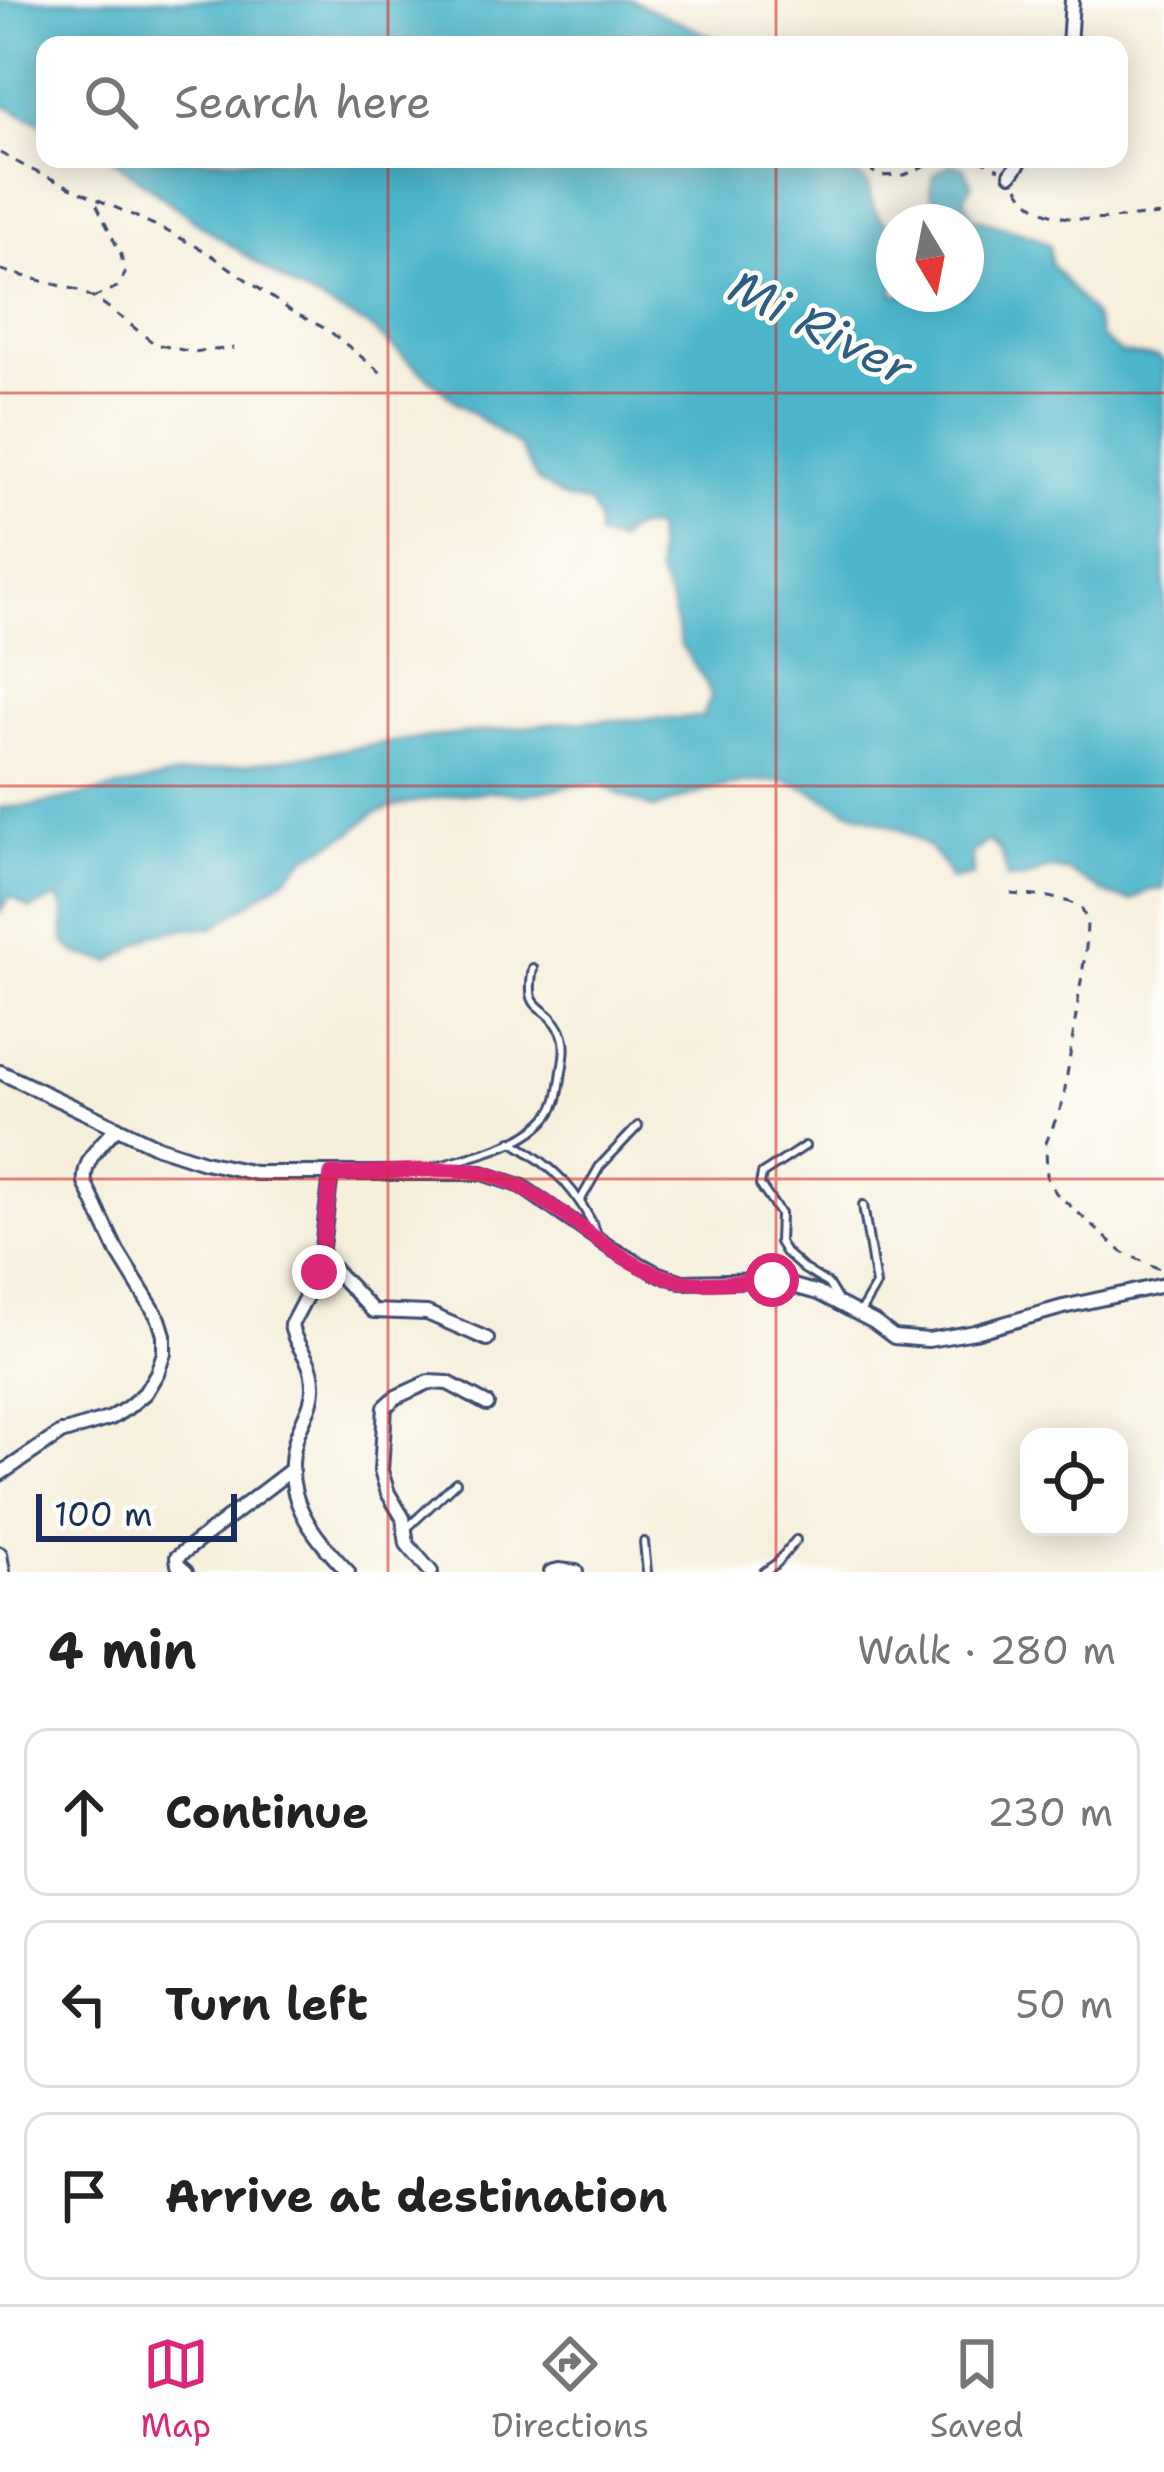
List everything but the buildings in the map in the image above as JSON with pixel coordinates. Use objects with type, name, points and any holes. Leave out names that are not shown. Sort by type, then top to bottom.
[{"type":"street","points":[[1070,36],[1072,0]]},
{"type":"street","points":[[1011,174],[1015,168]]},
{"type":"street","points":[[0,1072],[158,1148],[255,1173],[482,1173],[520,1186],[656,1273],[683,1282],[772,1280],[818,1293],[894,1336],[928,1340],[975,1332],[1164,1285]]},
{"type":"street","points":[[0,1474],[61,1433],[111,1418],[127,1408],[158,1373],[164,1353],[159,1319],[117,1251],[84,1171],[117,1127]]},
{"type":"street","points":[[331,1174],[319,1272],[291,1325],[292,1335],[308,1358],[314,1391],[295,1441],[291,1484],[320,1542],[348,1572]]},
{"type":"street","points":[[322,1257],[373,1311],[427,1312],[487,1340]]},
{"type":"street","points":[[431,1572],[407,1544],[403,1518],[381,1471],[385,1407],[430,1382],[448,1383],[487,1404]]},
{"type":"street","points":[[186,1572],[177,1557],[291,1470]]},
{"type":"street","points":[[0,1554],[3,1572]]},
{"type":"street","points":[[551,1572],[576,1572]]},
{"type":"lane","points":[[420,1172],[511,1141],[551,1113],[565,1048],[558,1025],[532,1002],[533,968]]},
{"type":"lane","points":[[580,1201],[600,1166],[638,1126]]},
{"type":"lane","points":[[511,1141],[561,1177],[600,1240]]},
{"type":"lane","points":[[806,1146],[762,1174],[760,1185],[780,1214],[779,1242],[785,1252],[828,1284],[841,1305]]},
{"type":"lane","points":[[859,1314],[876,1285],[863,1205]]},
{"type":"lane","points":[[404,1531],[456,1482]]},
{"type":"lane","points":[[764,1572],[796,1540]]},
{"type":"lane","points":[[644,1543],[647,1572]]},
{"type":"lane","points":[[777,1563],[785,1572]]},
{"type":"path","points":[[0,153],[207,252],[290,310],[328,330],[384,375]]},
{"type":"path","points":[[867,168],[880,176],[904,176],[924,168]]},
{"type":"path","points":[[998,168],[1011,174],[1022,195],[1040,212],[1095,220],[1164,215]]},
{"type":"path","points":[[93,298],[117,287],[125,274],[122,255],[94,198]]},
{"type":"path","points":[[0,270],[80,291],[155,344],[192,352],[234,348]]},
{"type":"path","points":[[1011,894],[1070,902],[1082,909],[1087,922],[1063,1102],[1046,1143],[1047,1178],[1056,1193],[1123,1252],[1164,1271]]},
{"type":"water","points":[[0,0],[631,0],[710,36],[36,36],[36,121],[0,103]]},
{"type":"water","name":"Mi River","points":[[124,168],[848,168],[869,185],[876,211],[876,312],[984,312],[984,220],[1049,245],[1051,264],[1093,315],[1101,337],[1120,353],[1164,362],[1164,889],[1149,890],[1132,901],[1108,895],[1069,872],[1049,868],[1007,879],[1002,857],[987,841],[972,853],[973,875],[951,880],[932,852],[908,834],[782,782],[726,786],[654,809],[601,784],[523,795],[497,791],[452,795],[373,814],[213,928],[153,935],[111,962],[76,954],[64,942],[64,913],[58,897],[31,909],[10,896],[0,912],[0,808],[405,740],[567,722],[702,717],[711,697],[681,645],[658,574],[655,528],[634,529],[618,542],[598,537],[590,504],[566,499],[537,480],[520,447],[455,401],[370,327],[294,288]]},
{"type":"water","points":[[944,168],[964,168],[972,184],[964,198],[967,204],[937,204],[930,192],[934,175]]},
{"type":"route","points":[[319,1272],[331,1174],[442,1171],[482,1173],[520,1186],[612,1249],[683,1282],[772,1280]]}]
